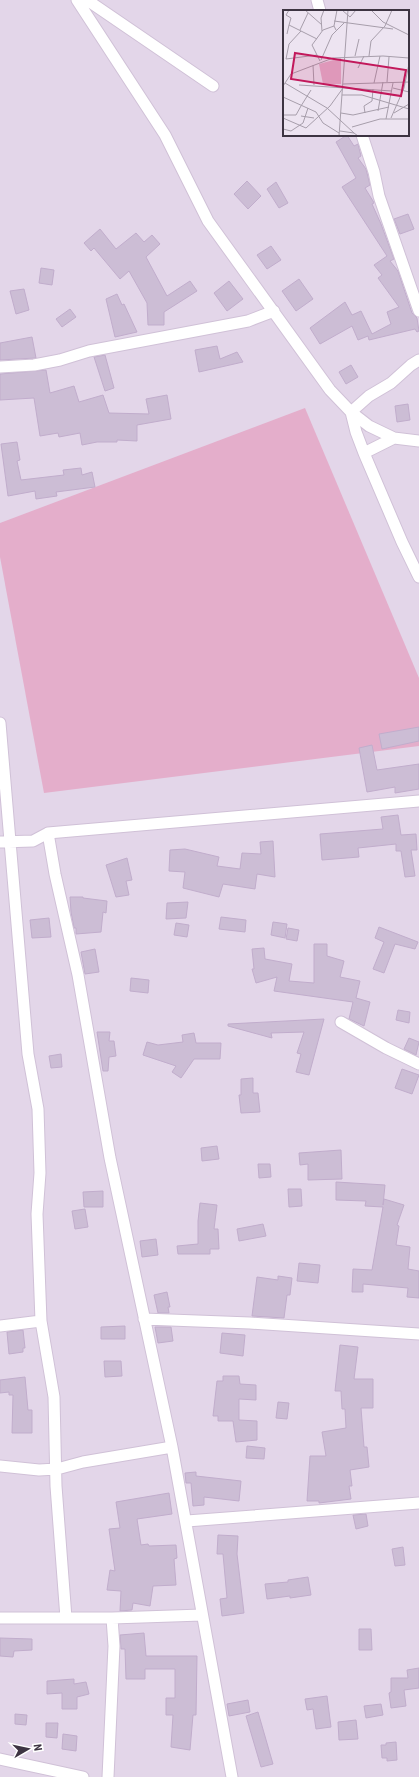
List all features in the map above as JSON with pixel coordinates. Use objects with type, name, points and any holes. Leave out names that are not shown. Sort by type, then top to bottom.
[{"type":"street","points":[[77,0],[165,135],[208,221],[330,390],[351,412],[369,426],[394,438],[419,441]]},
{"type":"street","points":[[87,0],[213,86]]},
{"type":"street","points":[[317,0],[320,10]]},
{"type":"street","points":[[362,136],[374,172],[379,196],[419,311]]},
{"type":"street","points":[[0,367],[34,366],[89,351],[248,321],[274,311]]},
{"type":"street","points":[[351,412],[369,396],[390,383],[419,360]]},
{"type":"street","points":[[351,412],[356,432],[364,453],[402,542],[419,577]]},
{"type":"street","points":[[364,453],[394,438]]},
{"type":"street","points":[[0,723],[5,842],[22,964],[28,1054],[38,1109],[40,1173],[37,1214],[41,1321],[54,1397],[57,1469],[56,1486],[66,1618]]},
{"type":"street","points":[[5,842],[33,841],[48,833],[419,801]]},
{"type":"street","points":[[48,833],[55,874],[78,975],[110,1158],[187,1521],[202,1614],[232,1777]]},
{"type":"street","points":[[341,1022],[386,1048],[419,1064]]},
{"type":"street","points":[[144,1319],[250,1323],[419,1334]]},
{"type":"street","points":[[0,1326],[41,1321]]},
{"type":"street","points":[[0,1466],[39,1470],[57,1469],[83,1462],[172,1447]]},
{"type":"street","points":[[187,1521],[419,1503]]},
{"type":"street","points":[[0,1618],[112,1618],[202,1614]]},
{"type":"street","points":[[108,1777],[114,1646],[112,1618]]},
{"type":"street","points":[[0,1759],[84,1777]]},
{"type":"shaded area","points":[[0,0],[419,0],[419,1777],[0,1777]]},
{"type":"shaded area","points":[[305,408],[419,678],[419,746],[44,793],[0,557],[0,523]]},
{"type":"building","points":[[348,136],[354,146],[358,144],[361,156],[358,158],[366,169],[370,185],[365,188],[374,203],[372,204],[394,259],[390,261],[398,271],[412,313],[417,318],[419,331],[417,332],[415,329],[369,340],[368,336],[358,340],[352,326],[320,344],[310,328],[345,302],[352,315],[361,311],[372,334],[391,324],[387,312],[399,307],[378,278],[382,275],[374,265],[387,256],[342,187],[356,178],[336,142]]},
{"type":"building","points":[[247,181],[261,196],[248,209],[234,194]]},
{"type":"building","points":[[276,182],[288,203],[279,208],[267,189]]},
{"type":"building","points":[[408,214],[414,229],[400,234],[394,219]]},
{"type":"building","points":[[100,229],[116,249],[136,233],[144,242],[152,235],[160,244],[146,257],[167,296],[190,281],[197,291],[164,312],[164,325],[148,325],[147,303],[129,271],[120,279],[94,248],[91,251],[84,243]]},
{"type":"building","points":[[271,246],[281,260],[267,269],[257,255]]},
{"type":"building","points":[[41,268],[54,270],[52,285],[39,283]]},
{"type":"building","points":[[299,279],[313,299],[296,311],[282,291]]},
{"type":"building","points":[[229,281],[243,299],[227,311],[214,293]]},
{"type":"building","points":[[24,289],[29,310],[16,314],[10,291]]},
{"type":"building","points":[[117,294],[122,305],[124,304],[137,332],[115,337],[106,299]]},
{"type":"building","points":[[70,309],[76,317],[62,327],[56,319]]},
{"type":"building","points":[[32,337],[36,358],[0,360],[0,343]]},
{"type":"building","points":[[217,346],[220,359],[237,352],[243,362],[199,372],[195,350]]},
{"type":"building","points":[[105,355],[114,388],[105,391],[94,357]]},
{"type":"building","points":[[351,365],[358,377],[346,384],[339,372]]},
{"type":"building","points":[[46,370],[50,393],[74,386],[79,402],[103,395],[109,413],[149,414],[146,399],[167,395],[171,419],[137,425],[137,441],[117,440],[117,442],[97,442],[82,445],[80,433],[59,437],[58,433],[40,436],[34,398],[0,400],[0,374]]},
{"type":"building","points":[[408,404],[410,420],[397,422],[395,406]]},
{"type":"building","points":[[17,442],[20,460],[17,461],[21,480],[64,475],[63,470],[81,468],[82,475],[92,472],[95,487],[56,492],[57,496],[36,499],[35,491],[8,496],[1,444]]},
{"type":"building","points":[[419,727],[419,741],[382,749],[379,734]]},
{"type":"building","points":[[372,745],[377,770],[419,764],[419,789],[395,793],[395,787],[367,792],[359,748]]},
{"type":"building","points":[[398,815],[401,835],[416,834],[417,850],[411,850],[415,876],[405,877],[401,851],[396,851],[396,844],[358,848],[359,857],[322,860],[320,834],[383,829],[381,817]]},
{"type":"building","points":[[273,841],[275,877],[257,874],[255,889],[223,884],[219,897],[183,888],[185,872],[169,871],[170,850],[185,849],[219,857],[217,866],[240,869],[242,853],[261,854],[260,842]]},
{"type":"building","points":[[127,858],[132,880],[126,881],[129,895],[116,897],[106,865]]},
{"type":"building","points":[[70,897],[83,897],[107,901],[106,913],[103,912],[101,932],[76,934],[76,928],[74,928],[71,912]]},
{"type":"building","points":[[188,902],[186,918],[166,919],[167,903]]},
{"type":"building","points":[[221,917],[246,920],[245,932],[219,929]]},
{"type":"building","points":[[49,918],[51,937],[32,938],[30,920]]},
{"type":"building","points":[[273,922],[287,924],[285,938],[271,935]]},
{"type":"building","points":[[176,923],[189,925],[187,937],[174,935]]},
{"type":"building","points":[[379,927],[418,942],[415,949],[395,944],[384,973],[373,969],[384,942],[375,938]]},
{"type":"building","points":[[288,928],[299,930],[297,941],[286,939]]},
{"type":"building","points":[[314,944],[327,944],[327,956],[344,961],[340,977],[360,981],[356,998],[370,1002],[364,1026],[349,1019],[353,1002],[274,991],[277,977],[256,983],[252,969],[254,969],[252,949],[264,948],[265,959],[292,964],[289,981],[314,983]]},
{"type":"building","points":[[95,949],[99,972],[85,974],[81,952]]},
{"type":"building","points":[[131,978],[149,980],[148,993],[130,991]]},
{"type":"building","points":[[398,1010],[410,1012],[409,1023],[396,1020]]},
{"type":"building","points":[[324,1019],[309,1075],[296,1072],[301,1054],[297,1053],[304,1032],[271,1033],[272,1038],[228,1026],[228,1024]]},
{"type":"building","points":[[97,1032],[110,1032],[109,1041],[114,1041],[116,1056],[109,1057],[108,1071],[103,1071]]},
{"type":"building","points":[[194,1033],[196,1043],[221,1043],[220,1059],[194,1059],[181,1078],[172,1072],[176,1066],[143,1055],[147,1042],[158,1045],[183,1042],[182,1035]]},
{"type":"building","points":[[409,1038],[419,1042],[416,1055],[404,1049]]},
{"type":"building","points":[[61,1054],[62,1067],[51,1068],[49,1056]]},
{"type":"building","points":[[402,1069],[419,1075],[412,1094],[395,1088]]},
{"type":"building","points":[[253,1078],[253,1093],[258,1093],[260,1112],[241,1113],[239,1095],[241,1095],[241,1079]]},
{"type":"building","points":[[217,1146],[219,1159],[202,1161],[201,1148]]},
{"type":"building","points":[[341,1150],[342,1179],[308,1180],[308,1164],[300,1165],[299,1153]]},
{"type":"building","points":[[258,1164],[270,1164],[271,1177],[259,1178]]},
{"type":"building","points":[[336,1182],[385,1185],[383,1205],[384,1199],[404,1205],[397,1225],[399,1226],[396,1245],[410,1247],[408,1269],[419,1271],[419,1298],[407,1297],[408,1288],[363,1284],[363,1292],[352,1292],[353,1269],[372,1270],[383,1207],[365,1206],[366,1201],[336,1200]]},
{"type":"building","points":[[288,1189],[301,1189],[302,1206],[289,1207]]},
{"type":"building","points":[[103,1191],[103,1207],[84,1207],[83,1192]]},
{"type":"building","points":[[200,1203],[217,1205],[214,1229],[218,1229],[219,1249],[210,1249],[210,1254],[178,1254],[177,1246],[198,1244]]},
{"type":"building","points":[[85,1209],[88,1227],[75,1229],[72,1211]]},
{"type":"building","points":[[263,1224],[266,1236],[239,1241],[237,1229]]},
{"type":"building","points":[[156,1239],[158,1255],[142,1257],[140,1241]]},
{"type":"building","points":[[299,1263],[320,1265],[318,1283],[297,1281]]},
{"type":"building","points":[[278,1276],[292,1278],[290,1295],[287,1295],[284,1318],[252,1316],[257,1277],[278,1280]]},
{"type":"building","points":[[167,1292],[170,1307],[168,1307],[169,1313],[158,1313],[154,1295]]},
{"type":"building","points":[[125,1326],[125,1339],[101,1339],[101,1327]]},
{"type":"building","points":[[155,1327],[171,1327],[173,1341],[158,1343]]},
{"type":"building","points":[[23,1330],[25,1348],[23,1348],[23,1352],[9,1354],[7,1332]]},
{"type":"building","points":[[222,1333],[245,1335],[243,1356],[220,1353]]},
{"type":"building","points":[[340,1345],[358,1347],[354,1379],[373,1379],[373,1408],[361,1408],[364,1447],[367,1447],[369,1467],[350,1470],[352,1486],[349,1486],[351,1499],[319,1503],[319,1501],[307,1501],[310,1456],[326,1456],[322,1432],[346,1428],[345,1409],[342,1409],[341,1391],[335,1391]]},
{"type":"building","points":[[104,1361],[121,1361],[122,1376],[105,1377]]},
{"type":"building","points":[[223,1376],[239,1376],[240,1384],[256,1385],[256,1400],[239,1399],[239,1420],[257,1421],[257,1440],[236,1442],[233,1421],[218,1421],[218,1416],[213,1416],[217,1381],[223,1381]]},
{"type":"building","points":[[25,1377],[28,1410],[32,1410],[32,1433],[12,1433],[13,1395],[9,1395],[9,1392],[0,1393],[0,1380]]},
{"type":"building","points":[[278,1402],[289,1403],[287,1419],[276,1418]]},
{"type":"building","points":[[247,1446],[265,1448],[264,1459],[246,1458]]},
{"type":"building","points":[[196,1472],[196,1476],[241,1481],[239,1501],[204,1497],[204,1505],[193,1506],[191,1483],[186,1483],[185,1473]]},
{"type":"building","points":[[169,1493],[172,1514],[137,1519],[141,1545],[176,1545],[177,1558],[174,1559],[176,1585],[153,1586],[150,1606],[133,1603],[132,1610],[120,1611],[121,1591],[107,1590],[110,1570],[115,1571],[109,1529],[120,1528],[116,1502]]},
{"type":"building","points":[[366,1514],[368,1526],[356,1529],[353,1515]]},
{"type":"building","points":[[218,1535],[238,1536],[237,1554],[244,1613],[222,1616],[220,1599],[227,1598],[223,1554],[217,1554]]},
{"type":"building","points":[[403,1547],[405,1565],[395,1566],[392,1549]]},
{"type":"building","points":[[308,1577],[311,1595],[267,1599],[265,1584],[288,1582],[288,1580]]},
{"type":"building","points":[[359,1629],[371,1629],[372,1650],[359,1650]]},
{"type":"building","points":[[144,1633],[146,1656],[197,1656],[196,1715],[193,1715],[190,1750],[171,1747],[173,1715],[166,1715],[166,1698],[175,1698],[175,1669],[145,1669],[145,1679],[126,1679],[125,1649],[121,1649],[120,1635]]},
{"type":"building","points":[[0,1638],[32,1639],[32,1650],[14,1651],[13,1657],[0,1656]]},
{"type":"building","points":[[419,1668],[419,1688],[404,1690],[406,1706],[391,1708],[389,1693],[391,1692],[391,1678],[408,1678],[407,1670]]},
{"type":"building","points":[[74,1679],[74,1684],[86,1682],[89,1694],[77,1697],[77,1709],[62,1709],[62,1693],[47,1694],[47,1681]]},
{"type":"building","points":[[327,1696],[331,1727],[316,1729],[313,1709],[307,1710],[305,1699]]},
{"type":"building","points":[[248,1700],[250,1712],[229,1716],[227,1704]]},
{"type":"building","points":[[381,1704],[383,1715],[366,1718],[364,1706]]},
{"type":"building","points":[[258,1712],[273,1764],[261,1767],[246,1716]]},
{"type":"building","points":[[15,1714],[27,1715],[26,1725],[15,1724]]},
{"type":"building","points":[[356,1720],[358,1739],[339,1740],[338,1722]]},
{"type":"building","points":[[46,1723],[58,1723],[57,1738],[46,1737]]},
{"type":"building","points":[[63,1734],[77,1736],[76,1751],[62,1749]]},
{"type":"building","points":[[396,1742],[397,1760],[387,1761],[387,1758],[382,1758],[381,1745]]}]
